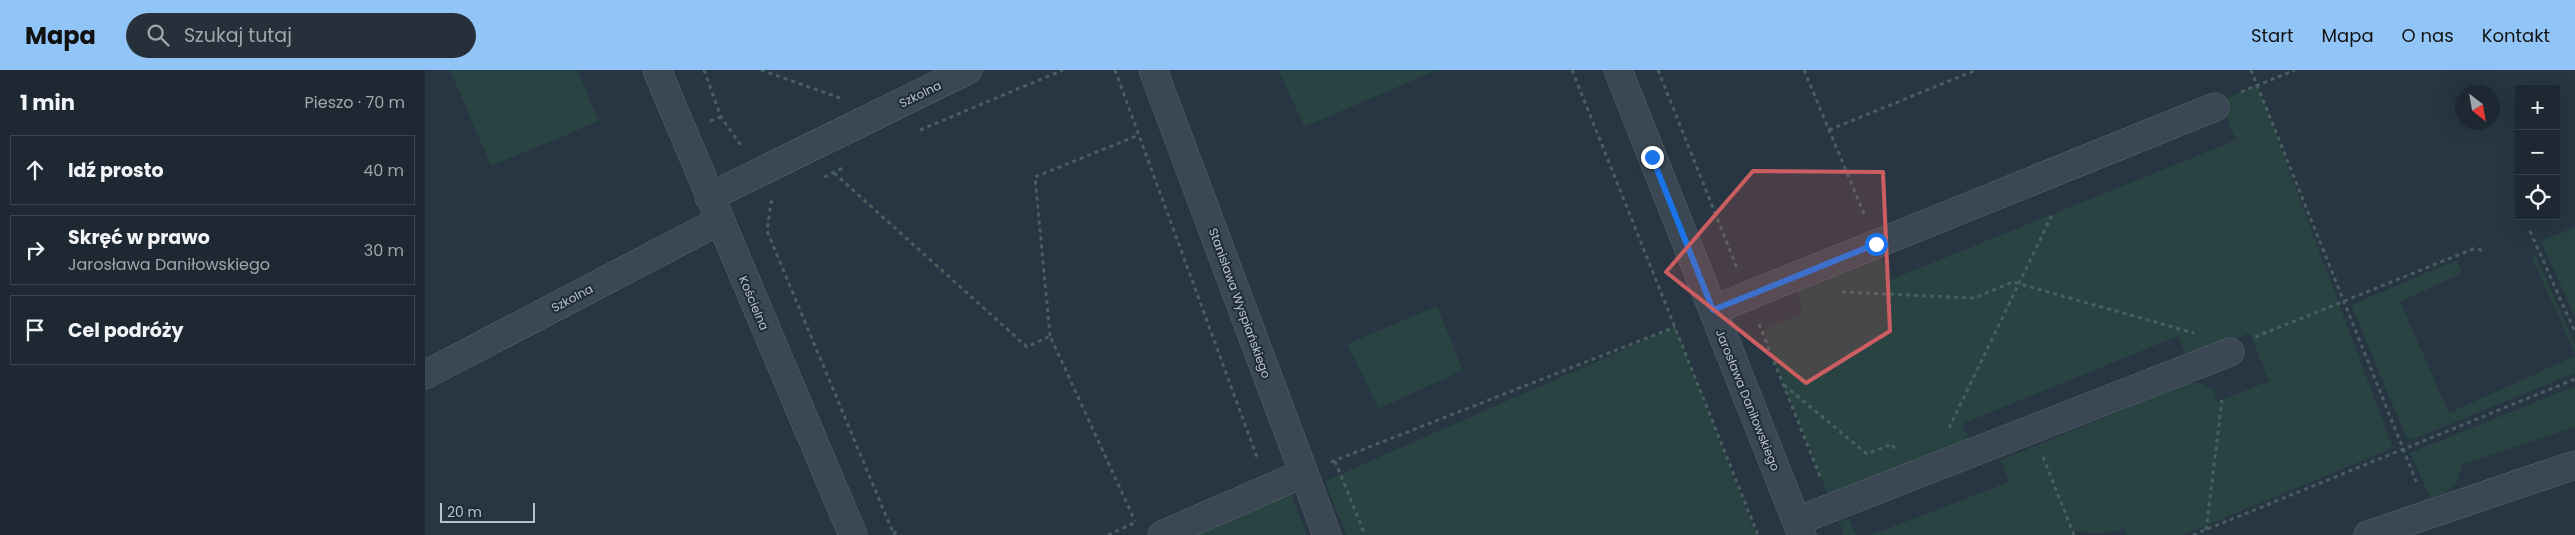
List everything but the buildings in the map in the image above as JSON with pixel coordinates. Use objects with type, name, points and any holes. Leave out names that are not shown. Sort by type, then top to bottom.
[{"type":"street","name":"Kościelna","points":[[657,70],[853,535]]},
{"type":"street","name":"Szkolna","points":[[425,375],[714,209],[968,70]]},
{"type":"street","name":"Stanisława Wyspiańskiego","points":[[1153,70],[1327,535]]},
{"type":"street","name":"Jarosława Daniłowskiego","points":[[1618,70],[1799,528]]},
{"type":"street","points":[[1713,310],[2215,107]]},
{"type":"street","points":[[1799,528],[1937,467],[2230,352]]},
{"type":"street","points":[[2368,535],[2575,465]]},
{"type":"street","points":[[1162,535],[1304,473]]},
{"type":"path","points":[[704,70],[721,117],[743,148]]},
{"type":"path","points":[[761,70],[840,98],[845,103]]},
{"type":"path","points":[[911,134],[1063,70]]},
{"type":"path","points":[[1115,70],[1268,489]]},
{"type":"path","points":[[1573,70],[1757,535]]},
{"type":"path","points":[[1804,70],[1876,244]]},
{"type":"path","points":[[1829,130],[1976,70]]},
{"type":"path","points":[[2251,70],[2429,514]]},
{"type":"path","points":[[2215,107],[2220,101],[2295,70]]},
{"type":"path","points":[[1136,522],[1050,336],[1035,176],[1139,134]]},
{"type":"path","points":[[816,181],[851,164]]},
{"type":"path","points":[[834,173],[1027,347],[1050,336]]},
{"type":"path","points":[[780,198],[771,202],[767,231],[894,534],[901,535]]},
{"type":"path","points":[[1937,467],[1934,459],[2052,214]]},
{"type":"path","points":[[2530,231],[2575,332]]},
{"type":"path","points":[[1836,291],[1974,298],[2013,282],[2227,342],[2230,352],[2253,338],[2344,301],[2473,249],[2483,250]]},
{"type":"path","points":[[1304,473],[1675,327]]},
{"type":"path","points":[[2193,535],[2575,379]]},
{"type":"path","points":[[1784,385],[1867,454],[1892,444]]},
{"type":"path","points":[[2207,530],[2222,400]]},
{"type":"path","points":[[2032,430],[2074,535]]},
{"type":"path","points":[[1335,461],[1365,535]]},
{"type":"highlighted area","points":[[1753,171],[1883,172],[1890,331],[1806,383],[1666,272]]},
{"type":"green space","points":[[450,70],[577,70],[599,121],[491,166]]},
{"type":"green space","points":[[1279,70],[1437,70],[1304,127]]},
{"type":"green space","points":[[2257,85],[2393,448],[2183,535],[2127,535],[2124,528],[2099,534],[2072,530],[2074,535],[1871,535],[2009,482],[2001,460],[2188,383],[2200,383],[2213,389],[2217,402],[2269,381],[2250,333],[2186,357],[2178,336],[1962,424],[1970,444],[1833,507],[1762,330],[1803,313],[1797,289],[1876,244],[1890,280],[2236,140],[2220,101]]},
{"type":"green space","points":[[2575,227],[2575,317],[2541,241]]},
{"type":"green space","points":[[2536,256],[2575,344],[2575,353],[2532,258]]},
{"type":"green space","points":[[2457,260],[2462,273],[2400,302],[2449,413],[2575,356],[2575,373],[2411,440],[2406,437],[2351,305]]},
{"type":"green space","points":[[1437,306],[1463,370],[1379,409],[1347,344]]},
{"type":"green space","points":[[1675,327],[1756,535],[1346,535],[1325,481]]},
{"type":"green space","points":[[2575,386],[2575,427],[2462,465],[2452,487],[2431,499],[2410,453]]},
{"type":"green space","points":[[1290,491],[1307,535],[1194,535]]},
{"type":"green space","points":[[1849,519],[1856,535],[1844,535],[1839,522]]},
{"type":"route","points":[[1652,157],[1713,310],[1876,244]]}]
